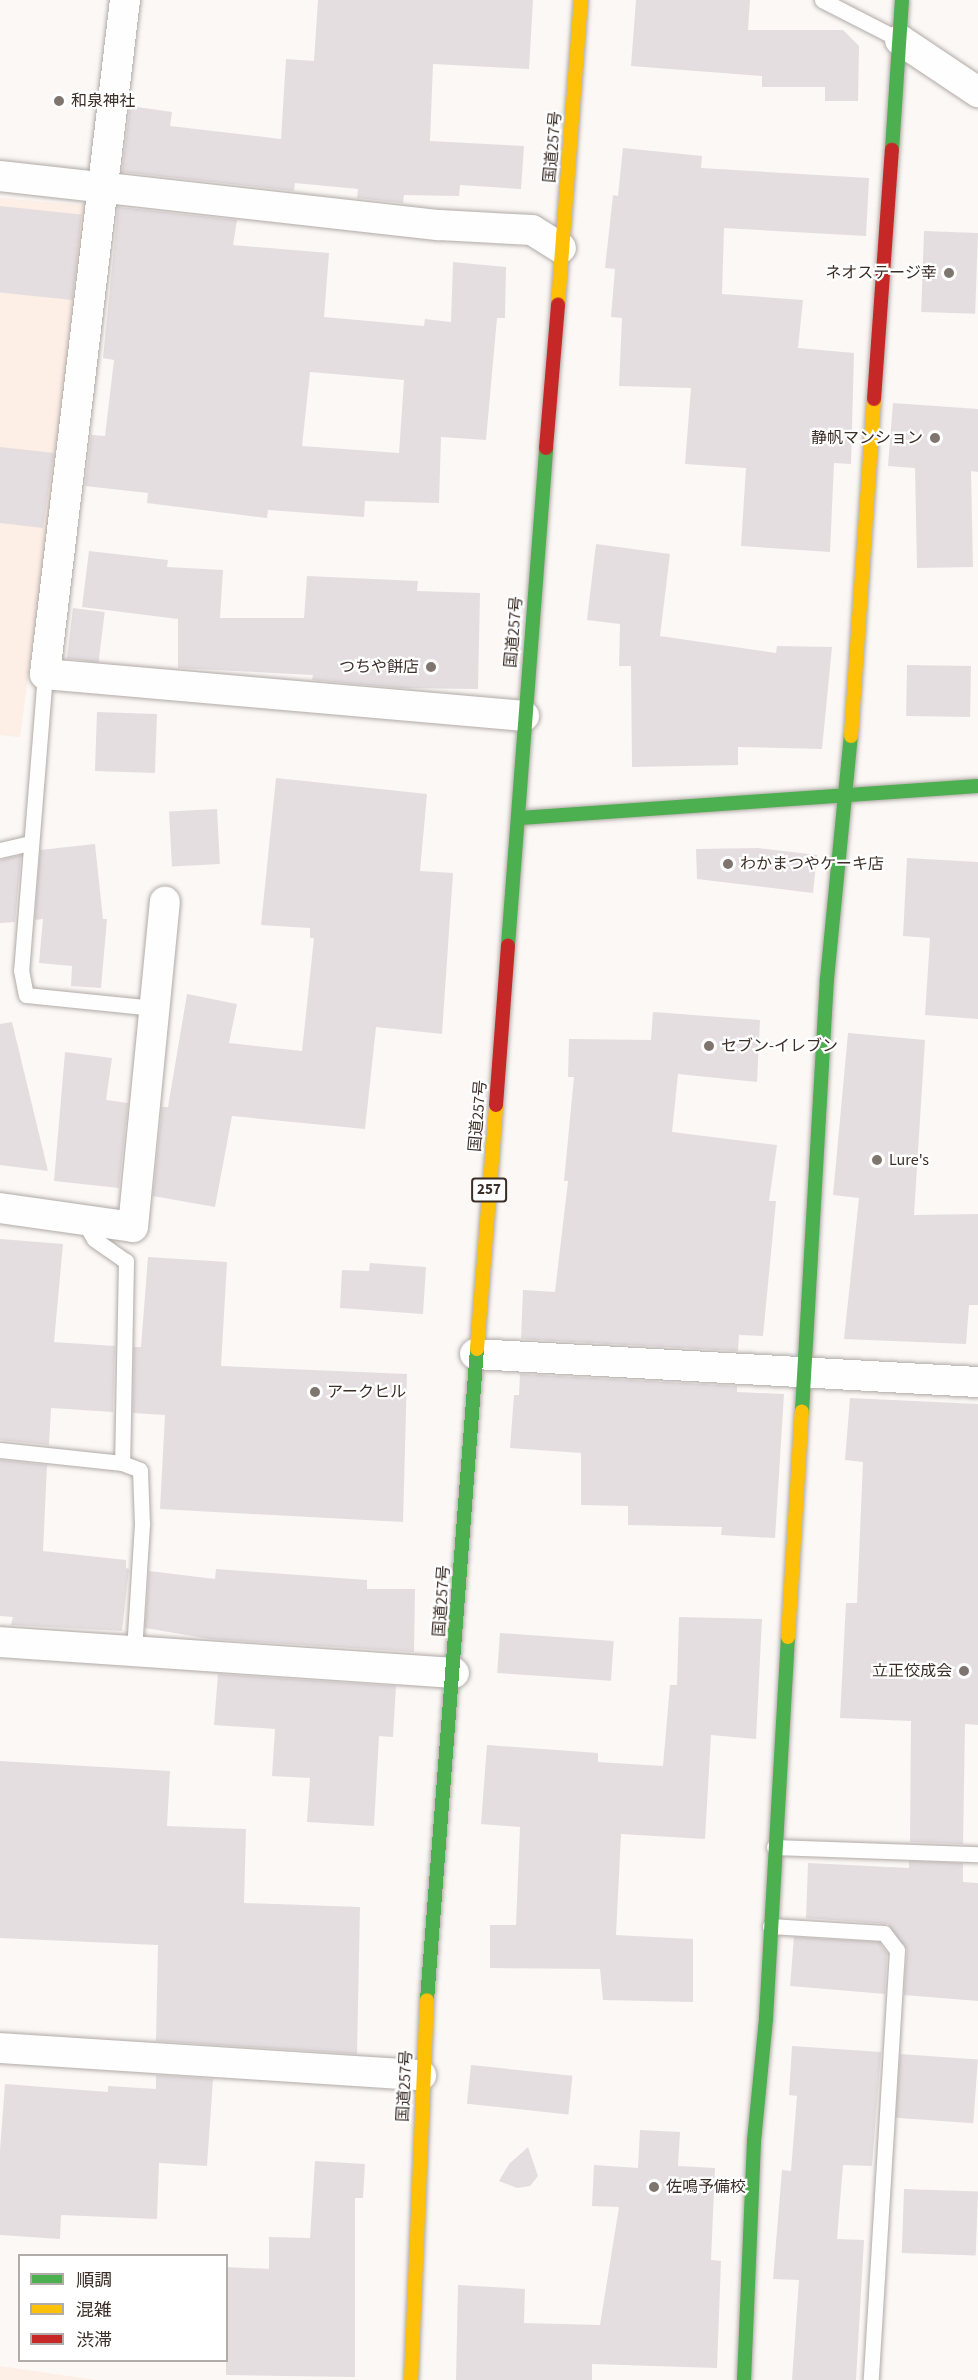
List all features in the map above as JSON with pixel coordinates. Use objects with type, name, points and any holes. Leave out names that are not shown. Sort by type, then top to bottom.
[{"type":"main road","name":"国道257号","points":[[411,2380],[421,2075],[454,1673],[475,1354],[520,818],[524,716],[581,0]]},
{"type":"main road","points":[[744,2380],[754,2141],[805,1370],[825,1003],[843,797],[849,759],[902,0]]},
{"type":"main road","points":[[520,818],[978,786]]},
{"type":"street","points":[[125,0],[45,674],[524,716]]},
{"type":"street","points":[[900,40],[978,92]]},
{"type":"street","points":[[0,176],[439,225],[532,230],[561,248]]},
{"type":"street","points":[[0,1208],[133,1227],[165,902]]},
{"type":"street","points":[[475,1354],[805,1370],[978,1383]]},
{"type":"street","points":[[0,1642],[454,1673]]},
{"type":"street","points":[[0,2048],[421,2075]]},
{"type":"lane","points":[[822,0],[900,40]]},
{"type":"lane","points":[[45,674],[21,970],[26,995],[154,1008]]},
{"type":"lane","points":[[0,850],[31,843]]},
{"type":"lane","points":[[83,1220],[94,1239],[126,1261],[122,1462]]},
{"type":"lane","points":[[0,1450],[122,1462],[140,1470],[142,1524],[134,1650]]},
{"type":"lane","points":[[774,1847],[978,1854]]},
{"type":"lane","points":[[770,1926],[884,1933],[897,1950],[872,2380]]},
{"type":"shaded area","points":[[0,198],[91,206],[20,737],[0,735]]},
{"type":"shaded area","points":[[0,2366],[68,2376],[96,2380],[0,2380]]},
{"type":"building","points":[[318,0],[533,0],[529,69],[433,64],[430,141],[524,146],[521,189],[460,185],[459,196],[404,195],[403,203],[357,198],[358,189],[295,183],[294,191],[122,172],[130,106],[172,112],[170,126],[281,139],[286,59],[314,61]]},
{"type":"building","points":[[636,0],[750,0],[748,30],[843,30],[859,46],[858,101],[825,101],[825,87],[762,87],[762,76],[631,66]]},
{"type":"building","points":[[623,148],[702,156],[701,168],[869,178],[866,236],[724,228],[722,294],[803,300],[798,348],[854,353],[851,464],[834,463],[830,552],[741,546],[746,468],[685,464],[691,388],[619,386],[622,318],[611,317],[615,269],[605,268],[613,195],[618,196]]},
{"type":"building","points":[[0,206],[82,215],[73,300],[0,292]]},
{"type":"building","points":[[118,207],[237,220],[233,245],[329,253],[324,317],[424,326],[425,319],[451,322],[453,262],[506,267],[505,318],[497,318],[486,440],[441,437],[439,503],[365,501],[364,517],[268,510],[267,518],[147,503],[148,493],[85,486],[91,435],[105,436],[114,360],[103,358]],"holes":[[[310,372],[404,380],[399,453],[302,446]]]},
{"type":"building","name":"ネオステージ幸","points":[[924,231],[978,233],[975,314],[921,312]]},
{"type":"building","points":[[893,403],[978,409],[978,472],[971,471],[973,567],[917,568],[915,468],[888,466]]},
{"type":"building","points":[[0,447],[54,453],[43,528],[0,523]]},
{"type":"building","points":[[596,544],[670,554],[660,636],[776,653],[777,646],[832,647],[822,749],[738,747],[738,765],[632,767],[631,666],[619,666],[620,624],[587,620]]},
{"type":"building","points":[[89,551],[168,560],[167,567],[223,570],[220,618],[304,618],[307,576],[418,581],[417,591],[480,593],[478,689],[401,688],[312,680],[313,675],[178,668],[178,619],[82,607]]},
{"type":"building","points":[[73,608],[105,612],[99,663],[67,659]]},
{"type":"building","points":[[907,665],[971,666],[970,717],[906,716]]},
{"type":"building","points":[[97,712],[157,714],[155,773],[95,771]]},
{"type":"building","points":[[276,778],[427,794],[420,871],[453,873],[442,1034],[376,1027],[365,1129],[232,1116],[215,1207],[153,1196],[162,1107],[168,1107],[187,994],[237,1004],[229,1043],[302,1051],[314,938],[310,938],[310,928],[261,925]]},
{"type":"building","points":[[217,809],[220,864],[172,866],[169,812]]},
{"type":"building","points":[[95,844],[103,919],[107,919],[101,988],[71,986],[72,966],[39,963],[43,919],[35,920],[40,850]]},
{"type":"building","points":[[758,848],[817,855],[813,893],[697,879],[696,849]]},
{"type":"building","points":[[21,855],[15,922],[0,923],[0,860]]},
{"type":"building","points":[[907,858],[978,862],[978,1019],[925,1015],[930,938],[903,936]]},
{"type":"building","points":[[653,1012],[760,1020],[757,1082],[678,1074],[672,1132],[777,1145],[769,1201],[776,1201],[763,1336],[739,1335],[738,1351],[521,1339],[523,1290],[555,1292],[568,1181],[564,1181],[574,1077],[568,1077],[569,1039],[651,1040]]},
{"type":"building","points":[[12,1022],[48,1171],[0,1165],[0,1024]]},
{"type":"building","points":[[848,1033],[925,1040],[914,1215],[978,1214],[978,1305],[969,1305],[966,1344],[844,1339],[859,1198],[833,1195]]},
{"type":"building","points":[[65,1052],[112,1058],[106,1100],[128,1103],[119,1188],[54,1181]]},
{"type":"building","points":[[0,1239],[63,1244],[54,1342],[115,1346],[113,1412],[51,1408],[49,1445],[0,1440]]},
{"type":"building","points":[[148,1257],[227,1262],[221,1366],[407,1374],[403,1522],[160,1509],[165,1415],[133,1413],[134,1347],[141,1347]]},
{"type":"building","points":[[370,1263],[426,1267],[423,1314],[340,1308],[342,1270],[369,1271]]},
{"type":"building","points":[[520,1374],[737,1386],[737,1392],[784,1394],[775,1538],[721,1535],[722,1527],[628,1525],[628,1506],[581,1505],[581,1453],[510,1448],[514,1395],[519,1395]]},
{"type":"building","points":[[850,1398],[978,1404],[978,1725],[965,1724],[963,1844],[910,1842],[911,1721],[840,1718],[846,1603],[857,1603],[863,1462],[845,1460]]},
{"type":"building","points":[[0,1460],[47,1465],[43,1551],[126,1560],[126,1568],[129,1569],[122,1631],[11,1625],[13,1617],[0,1616]]},
{"type":"building","points":[[216,1569],[367,1580],[367,1589],[415,1589],[414,1652],[210,1639],[145,1628],[149,1571],[215,1579]]},
{"type":"building","points":[[679,1617],[762,1619],[756,1739],[711,1735],[705,1839],[621,1834],[616,1935],[693,1939],[693,2002],[603,2000],[600,1969],[490,1968],[490,1925],[516,1925],[520,1827],[481,1824],[487,1745],[598,1753],[598,1762],[663,1766],[670,1685],[677,1685]]},
{"type":"building","points":[[500,1633],[614,1641],[611,1681],[497,1673]]},
{"type":"building","points":[[218,1674],[396,1686],[393,1737],[379,1736],[374,1826],[307,1822],[310,1778],[272,1776],[275,1729],[214,1725]]},
{"type":"building","points":[[0,1761],[170,1771],[167,1826],[246,1829],[244,1903],[360,1907],[357,2054],[156,2041],[158,1945],[0,1938]]},
{"type":"building","points":[[909,1861],[963,1863],[963,1882],[978,1883],[978,2001],[904,1995],[907,1950],[888,1924],[806,1918],[808,1863],[909,1868]]},
{"type":"building","points":[[794,1937],[879,1942],[887,1953],[885,1994],[790,1986]]},
{"type":"building","points":[[792,2046],[881,2052],[872,2166],[843,2165],[837,2239],[864,2240],[856,2380],[792,2380],[799,2280],[773,2279],[782,2170],[791,2171],[797,2096],[789,2095]]},
{"type":"building","points":[[900,2054],[978,2059],[973,2123],[896,2118]]},
{"type":"building","points":[[471,2065],[572,2076],[568,2114],[467,2104]]},
{"type":"building","points":[[156,2075],[213,2079],[207,2166],[159,2163],[157,2219],[61,2215],[60,2239],[0,2235],[0,2150],[5,2084],[108,2092],[108,2086],[156,2089]]},
{"type":"building","points":[[640,2130],[680,2132],[678,2166],[715,2168],[711,2260],[721,2261],[717,2368],[592,2364],[592,2380],[456,2380],[458,2285],[525,2289],[524,2323],[600,2325],[619,2207],[592,2206],[594,2165],[638,2168]]},
{"type":"building","points":[[528,2147],[538,2176],[530,2186],[517,2188],[499,2181],[509,2164]]},
{"type":"building","points":[[315,2161],[365,2164],[363,2198],[355,2198],[355,2377],[226,2375],[228,2267],[269,2269],[269,2237],[310,2238]]},
{"type":"building","points":[[904,2189],[978,2192],[976,2256],[902,2253]]},
{"type":"traffic: fast","points":[[892,150],[902,0]]},
{"type":"traffic: fast","points":[[508,945],[546,448]]},
{"type":"traffic: fast","points":[[802,1411],[827,979],[851,736]]},
{"type":"traffic: fast","points":[[520,818],[978,786]]},
{"type":"traffic: fast","points":[[427,2000],[477,1349]]},
{"type":"traffic: fast","points":[[744,2380],[754,2141],[766,2018],[788,1637]]},
{"type":"traffic: slow","points":[[558,304],[581,0]]},
{"type":"traffic: slow","points":[[851,736],[874,399]]},
{"type":"traffic: slow","points":[[477,1349],[496,1105]]},
{"type":"traffic: slow","points":[[788,1637],[802,1411]]},
{"type":"traffic: slow","points":[[411,2380],[427,2000]]},
{"type":"traffic: jam","points":[[874,399],[892,150]]},
{"type":"traffic: jam","points":[[546,448],[558,304]]},
{"type":"traffic: jam","points":[[496,1105],[508,945]]},
{"type":"place","name":"和泉神社","points":[[59,101]]},
{"type":"place","name":"ネオステージ幸","points":[[949,273]]},
{"type":"place","name":"静帆マンション","points":[[935,438]]},
{"type":"place","name":"つちや餅店","points":[[431,667]]},
{"type":"place","name":"わかまつやケーキ店","points":[[728,864]]},
{"type":"place","name":"セブン-イレブン","points":[[709,1046]]},
{"type":"place","name":"Lure's","points":[[877,1160]]},
{"type":"place","name":"アークヒル","points":[[315,1392]]},
{"type":"place","name":"立正佼成会","points":[[964,1671]]},
{"type":"place","name":"佐鳴予備校","points":[[654,2187]]}]
